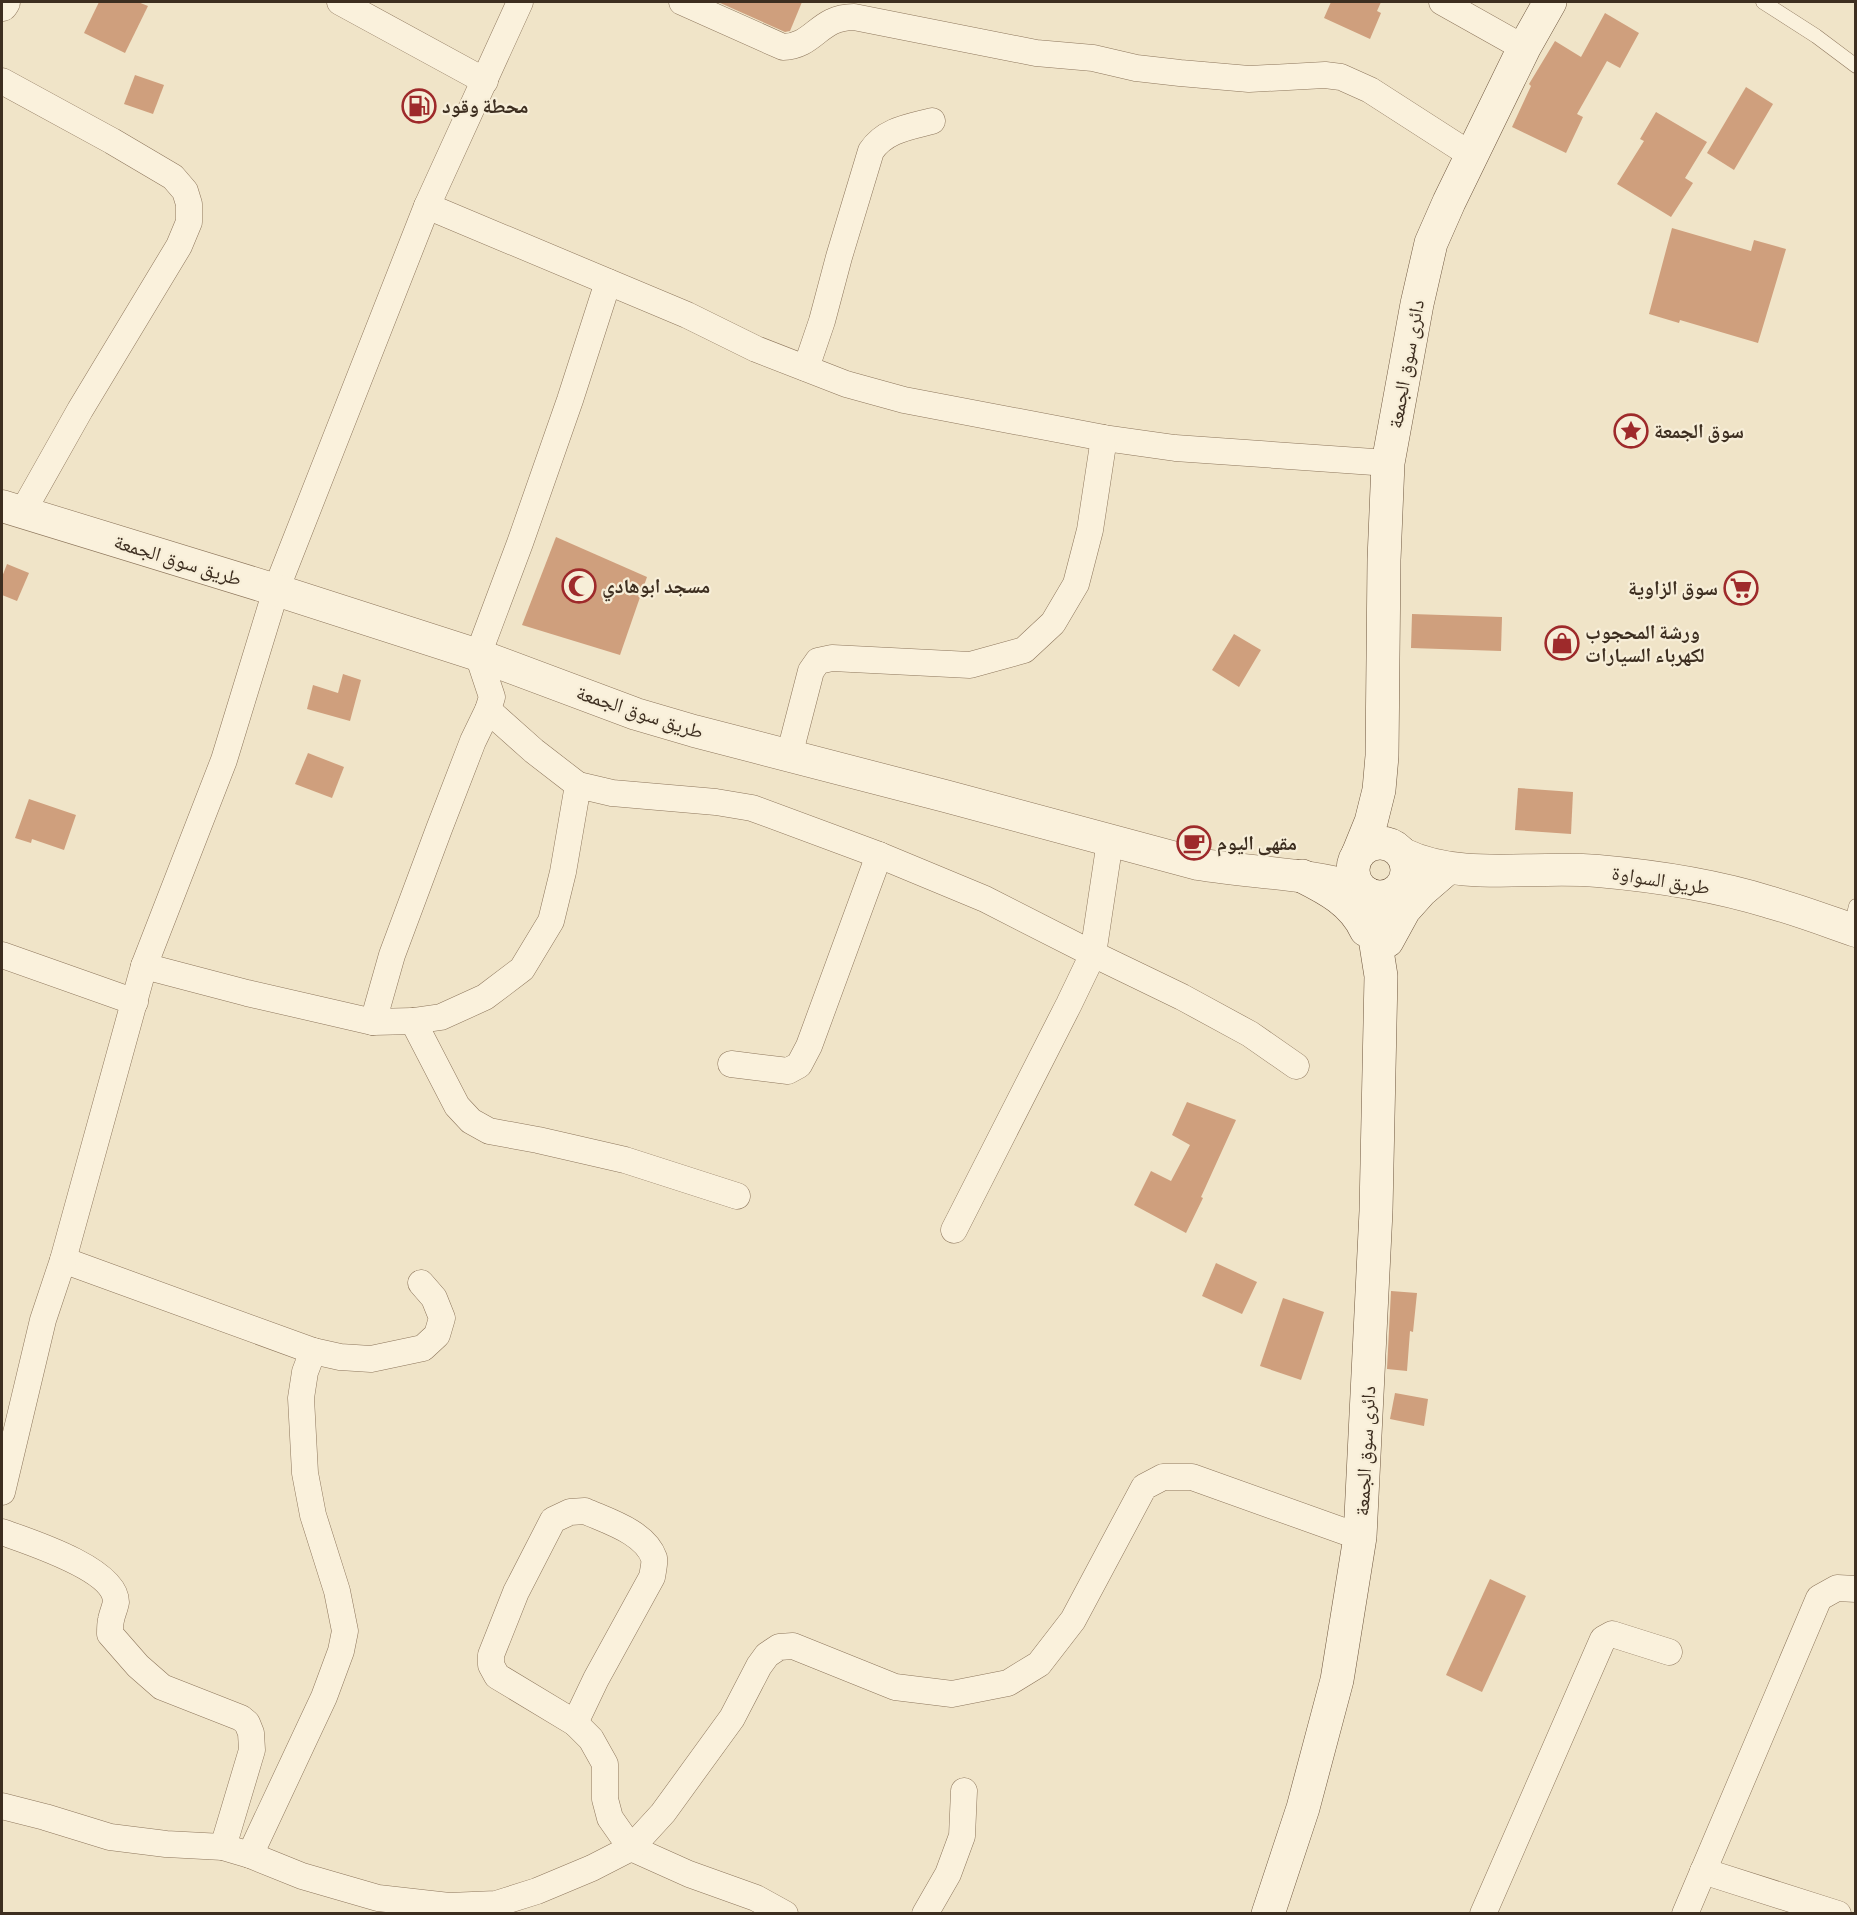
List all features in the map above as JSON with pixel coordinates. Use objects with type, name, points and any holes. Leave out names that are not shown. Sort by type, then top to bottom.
[{"type":"main road","name":"دائرى سوق الجمعة","points":[[1382,756],[1384,560],[1388,463],[1417,304],[1431,243],[1471,155],[1524,48],[1550,2]]},
{"type":"main road","points":[[1382,756],[1388,798],[1400,852]]},
{"type":"main road","points":[[1373,879],[1371,822],[1379,789],[1382,756]]},
{"type":"main road","points":[[1373,879],[1406,879],[1406,862],[1392,845],[1377,842],[1370,844],[1373,879],[1383,962]]},
{"type":"main road","points":[[1383,962],[1404,910],[1421,891],[1451,870]]},
{"type":"main road","points":[[1296,876],[1324,887],[1353,910],[1383,962]]},
{"type":"main road","name":"دائرى سوق الجمعة","points":[[1268,1914],[1303,1808],[1337,1680],[1360,1537],[1376,1211],[1383,962]]},
{"type":"street","points":[[340,2],[485,81]]},
{"type":"street","points":[[2,1492],[43,1320],[63,1260],[144,966],[224,760],[276,590],[427,206],[520,2]]},
{"type":"street","points":[[682,2],[783,47],[793,47],[804,42],[834,20],[854,17],[1036,53],[1093,58],[1136,68],[1249,79],[1325,75],[1341,77],[1370,90],[1471,155]]},
{"type":"street","points":[[1442,2],[1524,48]]},
{"type":"street","points":[[2,81],[174,177],[185,190],[189,204],[189,222],[179,246],[80,410],[12,509]]},
{"type":"street","points":[[806,368],[822,321],[871,151],[877,142],[899,129],[932,121]]},
{"type":"street","points":[[427,206],[687,315],[756,349],[846,384],[904,400],[1104,438],[1175,448],[1388,463]]},
{"type":"street","points":[[373,1022],[392,954],[473,741],[488,710],[492,697],[478,655],[570,400],[608,282]]},
{"type":"street","points":[[789,756],[811,671],[818,662],[832,658],[970,665],[1024,650],[1053,623],[1076,584],[1090,530],[1104,438]]},
{"type":"street","name":"طريق سوق الجمعة","points":[[12,509],[478,655],[636,714],[1198,864],[1296,876],[1373,879],[1415,879],[1451,870]]},
{"type":"street","points":[[488,710],[534,751],[578,785],[612,793],[716,802],[752,808],[879,855],[985,899],[1182,997],[1250,1034],[1296,1066]]},
{"type":"street","points":[[144,966],[373,1022],[413,1021],[441,1017],[485,997],[522,969],[551,921],[563,872],[578,785]]},
{"type":"street","points":[[954,1230],[1092,954],[1110,841]]},
{"type":"street","points":[[1400,852],[1428,864],[1451,870]]},
{"type":"street","points":[[731,1064],[788,1071],[800,1065],[879,855]]},
{"type":"street","name":"طريق السواوة","points":[[1451,870],[1595,870],[1654,877],[1854,922]]},
{"type":"street","points":[[2,955],[135,1002]]},
{"type":"street","points":[[413,1021],[457,1106],[471,1121],[489,1131],[625,1160],[737,1196]]},
{"type":"street","points":[[63,1260],[313,1351],[340,1357],[371,1359],[423,1348],[437,1335],[442,1318],[434,1298],[421,1283]]},
{"type":"street","points":[[250,1855],[324,1697],[341,1651],[345,1631],[337,1592],[313,1515],[305,1473],[301,1398],[305,1372],[313,1351]]},
{"type":"street","points":[[2,1806],[111,1837],[166,1844],[224,1847],[302,1876],[378,1898],[449,1906],[496,1904],[537,1891],[592,1868],[631,1848],[663,1814],[732,1718],[759,1666],[767,1655],[779,1647],[793,1646],[895,1687],[952,1694],[1008,1683],[1039,1664],[1073,1620],[1144,1487],[1163,1477],[1192,1477],[1360,1537]]},
{"type":"street","points":[[575,1722],[652,1576],[654,1560],[649,1549],[630,1530],[585,1511],[570,1512],[553,1520],[516,1592],[491,1655],[491,1665],[497,1676],[575,1722],[591,1738],[605,1764],[605,1798],[610,1818],[631,1848],[689,1874],[756,1898],[784,1914]]},
{"type":"street","points":[[2,1532],[70,1558],[94,1572],[112,1588],[116,1601],[110,1634],[138,1666],[162,1687],[241,1718],[247,1723],[251,1732],[252,1750],[224,1847]]},
{"type":"street","points":[[1684,1914],[1819,1598],[1838,1588],[1856,1589]]},
{"type":"street","points":[[1483,1914],[1603,1639],[1611,1634],[1669,1652]]},
{"type":"street","points":[[925,1914],[948,1874],[962,1836],[964,1791]]},
{"type":"street","points":[[1703,1871],[1838,1914]]},
{"type":"lane","points":[[1763,2],[1816,36],[1856,66]]},
{"type":"building","points":[[99,2],[138,2],[148,6],[125,53],[84,33]]},
{"type":"building","points":[[718,2],[802,2],[790,31],[785,32]]},
{"type":"building","points":[[1331,2],[1381,2],[1377,11],[1381,13],[1370,39],[1324,18]]},
{"type":"building","points":[[1605,13],[1639,33],[1620,68],[1607,61],[1577,114],[1583,117],[1566,153],[1512,127],[1531,86],[1529,84],[1555,41],[1581,57]]},
{"type":"building","points":[[135,75],[164,85],[153,114],[124,104]]},
{"type":"building","points":[[1746,87],[1773,104],[1734,170],[1707,153]]},
{"type":"building","points":[[1656,112],[1707,142],[1685,178],[1693,183],[1671,217],[1617,184],[1644,141],[1640,139]]},
{"type":"building","points":[[1672,228],[1751,251],[1754,240],[1786,249],[1758,343],[1680,320],[1679,323],[1649,314]]},
{"type":"building","points":[[556,537],[647,577],[620,655],[522,625]]},
{"type":"building","points":[[7,564],[29,573],[17,601],[2,595],[2,577]]},
{"type":"building","points":[[1412,614],[1502,617],[1501,651],[1411,648]]},
{"type":"building","points":[[1234,634],[1261,650],[1239,687],[1212,670]]},
{"type":"building","points":[[343,674],[361,680],[350,721],[307,709],[313,685],[338,693]]},
{"type":"building","points":[[308,753],[344,767],[332,798],[295,784]]},
{"type":"building","points":[[1518,788],[1573,792],[1571,834],[1515,830]]},
{"type":"building","points":[[29,799],[76,815],[64,850],[32,839],[31,843],[15,838]]},
{"type":"building","points":[[1187,1102],[1236,1120],[1186,1233],[1134,1205],[1151,1171],[1171,1181],[1190,1145],[1172,1135]]},
{"type":"building","points":[[1216,1263],[1257,1282],[1242,1314],[1202,1296]]},
{"type":"building","points":[[1391,1291],[1417,1293],[1413,1332],[1410,1331],[1407,1371],[1387,1369]]},
{"type":"building","points":[[1283,1298],[1324,1312],[1301,1380],[1260,1366]]},
{"type":"building","points":[[1395,1393],[1428,1399],[1424,1426],[1390,1419]]},
{"type":"building","points":[[1490,1579],[1526,1596],[1482,1692],[1446,1675]]},
{"type":"place","name":"محطة وقود","points":[[419,106]]},
{"type":"place","name":"سوق الجمعة","points":[[1631,431]]},
{"type":"place","name":"مسجد ابوهادي","points":[[579,586]]},
{"type":"place","name":"سوق الزاوية","points":[[1741,588]]},
{"type":"place","name":"ورشة المحجوب لكهرباء السيارات","points":[[1562,643]]},
{"type":"place","name":"مقهى اليوم","points":[[1194,843]]}]
